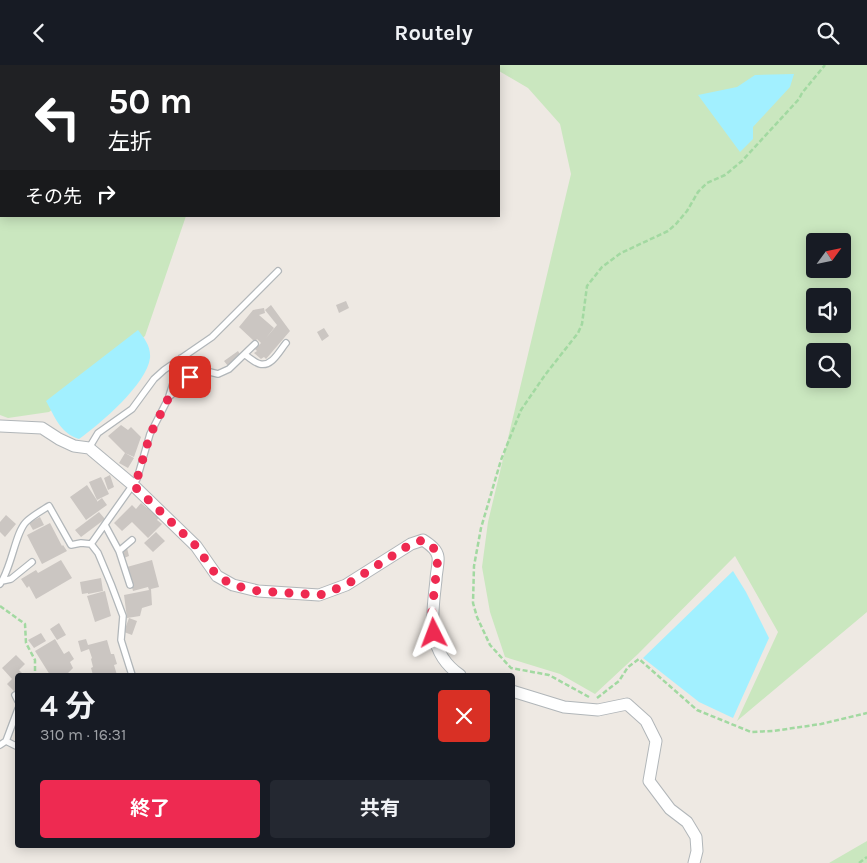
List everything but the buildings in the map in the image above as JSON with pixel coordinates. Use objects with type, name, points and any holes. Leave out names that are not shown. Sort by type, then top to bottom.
[{"type":"street","points":[[0,426],[42,428],[74,446],[88,448],[133,485],[196,546],[217,576],[233,585],[258,591],[320,595],[346,585],[411,544],[423,540],[433,547],[438,557],[431,620],[436,646],[448,667],[457,673]]},
{"type":"street","points":[[515,692],[564,707],[598,710],[627,704],[646,721],[656,741],[649,781],[670,809],[687,822],[696,837],[697,851],[694,863]]},
{"type":"lane","points":[[88,448],[98,433],[132,409],[154,379],[212,337],[278,271]]},
{"type":"lane","points":[[245,355],[260,364],[266,363],[272,360],[286,343]]},
{"type":"lane","points":[[169,397],[190,377],[206,371],[218,374],[229,369],[255,344]]},
{"type":"lane","points":[[91,544],[137,479],[150,435],[169,397],[181,358]]},
{"type":"lane","points":[[1,582],[10,567],[22,527],[49,507],[71,545],[91,544],[98,553],[123,616],[120,640],[131,673]]},
{"type":"lane","points":[[105,525],[119,551],[130,585]]},
{"type":"lane","points":[[119,551],[132,540]]},
{"type":"lane","points":[[1,582],[11,579],[32,562]]},
{"type":"lane","points":[[3,743],[15,716]]},
{"type":"path","points":[[825,65],[799,99],[742,161],[725,175],[708,183],[698,192],[687,211],[676,224],[668,231],[621,253],[602,267],[587,286],[582,324],[578,333],[545,375],[522,410],[501,460],[481,528],[474,566],[473,603],[477,617],[490,645],[511,668],[549,675],[596,700],[619,681],[628,667],[639,659],[697,710],[751,732],[773,731],[811,725],[867,713]]},
{"type":"path","points":[[0,606],[25,624],[26,643],[35,660],[35,673]]},
{"type":"path","points":[[859,863],[867,857]]},
{"type":"green space","points":[[500,65],[867,65],[867,612],[737,721],[778,632],[735,556],[638,654],[595,694],[560,674],[505,657],[490,612],[482,567],[488,522],[571,174],[560,124],[528,88],[500,72]]},
{"type":"green space","points":[[0,217],[186,217],[145,336],[49,412],[8,418],[0,415]]},
{"type":"green space","points":[[867,841],[867,863],[829,863]]},
{"type":"water","points":[[794,74],[790,87],[753,127],[753,139],[740,152],[698,95],[737,87],[755,75]]},
{"type":"water","points":[[138,330],[147,343],[150,354],[147,368],[141,380],[110,414],[79,439],[67,433],[59,424],[46,401]]},
{"type":"water","points":[[733,571],[746,592],[769,638],[733,718],[699,702],[643,658]]},
{"type":"route","points":[[190,377],[169,397],[150,435],[137,479],[133,485],[196,546],[217,576],[233,585],[258,591],[320,595],[346,585],[411,544],[423,540],[433,547],[438,557],[431,620],[434,633]]}]
